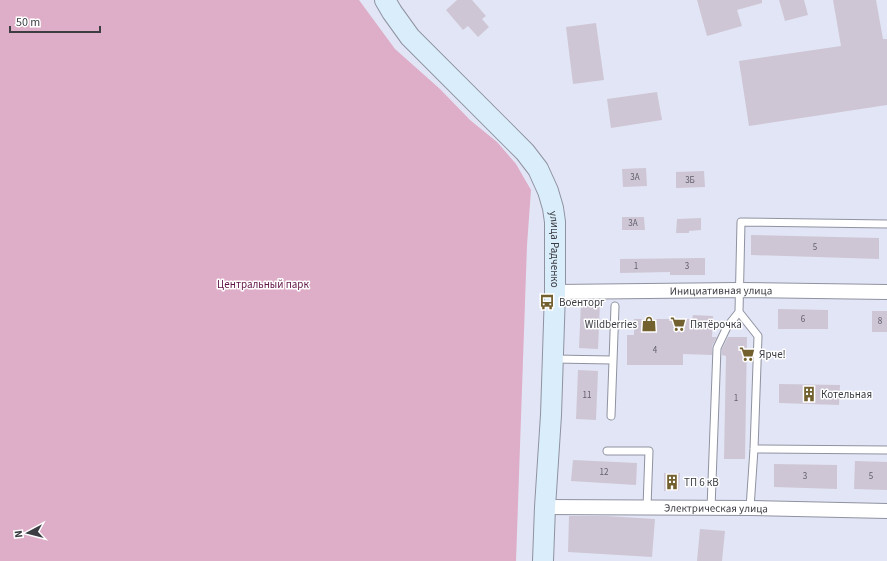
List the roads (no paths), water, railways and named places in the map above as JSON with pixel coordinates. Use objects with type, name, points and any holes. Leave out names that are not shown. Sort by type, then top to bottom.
[{"type":"street","name":"улица Радченко","points":[[385,0],[410,37],[525,152],[538,169],[553,208],[555,222],[555,292],[545,507],[544,561]]},
{"type":"street","name":"Инициативная улица","points":[[555,292],[739,290],[887,292]]},
{"type":"street","name":"Электрическая улица","points":[[545,507],[750,508],[887,511]]},
{"type":"lane","points":[[750,508],[754,448],[758,336],[739,312],[741,222],[887,224]]},
{"type":"lane","points":[[611,416],[615,306]]},
{"type":"lane","points":[[711,508],[717,348],[727,327],[739,312]]},
{"type":"lane","points":[[553,359],[612,360]]},
{"type":"lane","points":[[754,448],[887,450]]},
{"type":"lane","points":[[607,451],[649,451],[647,507]]},
{"type":"place","name":"Военторг","points":[[547,302]]},
{"type":"place","name":"Wildberries","points":[[649,324]]},
{"type":"place","name":"Пятёрочка","points":[[678,324]]},
{"type":"place","name":"Ярче!","points":[[747,354]]},
{"type":"place","name":"Котельная","points":[[809,394]]},
{"type":"place","name":"ТП 6 кВ","points":[[672,482]]},
{"type":"park label","name":"Центральный парк","points":[[263,284]]}]
